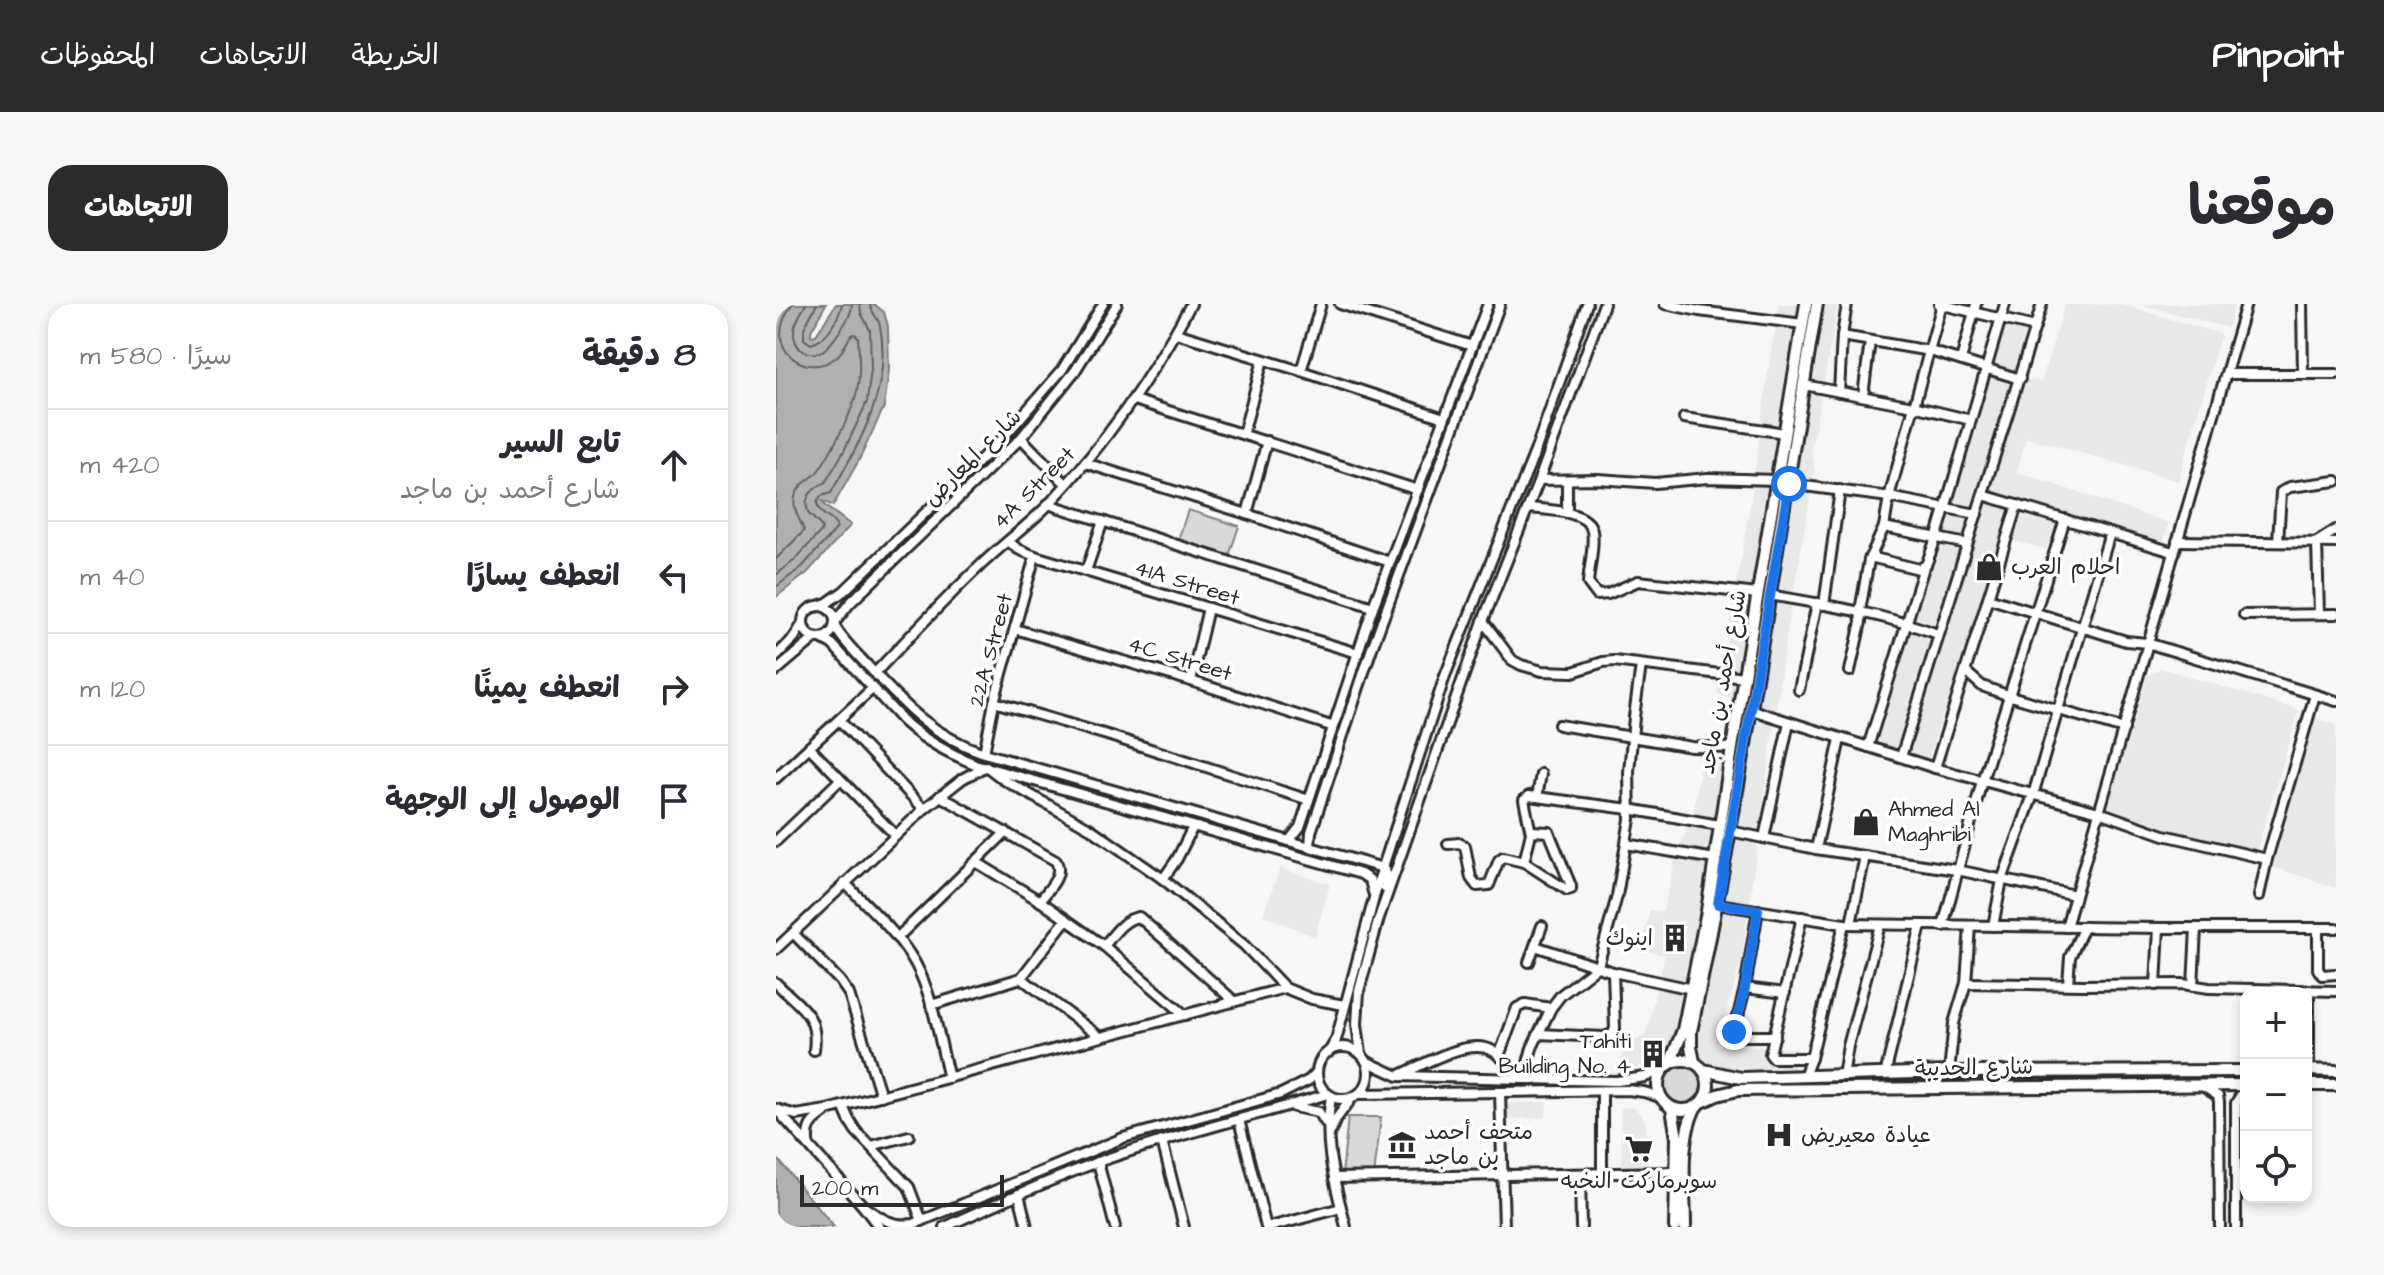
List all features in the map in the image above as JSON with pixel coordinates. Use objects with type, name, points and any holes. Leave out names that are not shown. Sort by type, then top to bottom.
[{"type":"main road","name":"شارع أحمد بن ماجد","points":[[1666,1067],[1680,1039],[1715,859],[1752,710],[1776,480],[1806,304]]},
{"type":"main road","name":"شارع أحمد بن ماجد","points":[[1698,1066],[1691,1047],[1691,1031],[1718,904],[1732,748],[1744,677],[1789,484],[1817,304]]},
{"type":"main road","points":[[1685,1227],[1685,1143],[1688,1127],[1699,1105],[1708,1082],[1698,1066],[1686,1060],[1666,1067],[1658,1079],[1660,1097],[1672,1109],[1679,1111],[1699,1105]]},
{"type":"main road","name":"شارع الحديبة","points":[[1698,1066],[1741,1078],[1949,1072],[2240,1071]]},
{"type":"main road","points":[[2312,1070],[2336,1071]]},
{"type":"main road","name":"شارع الحديبة","points":[[1699,1105],[1717,1095],[1738,1090],[2240,1085]]},
{"type":"main road","points":[[2312,1085],[2336,1085]]},
{"type":"main road","points":[[1672,1109],[1677,1138],[1675,1227]]},
{"type":"street","name":"شارع المعارض","points":[[815,607],[844,591],[1003,438],[1062,370],[1103,304]]},
{"type":"street","name":"شارع المعارض","points":[[835,625],[850,603],[1021,438],[1075,371],[1117,304]]},
{"type":"street","points":[[1301,371],[1321,304]]},
{"type":"street","points":[[1340,304],[1472,346]]},
{"type":"street","points":[[1289,841],[1298,832],[1373,607],[1488,304]]},
{"type":"street","points":[[1310,847],[1310,836],[1371,651],[1500,304]]},
{"type":"street","points":[[1587,304],[1536,449],[1445,676],[1374,897],[1336,1040],[1317,1072],[1320,1086],[1330,1095],[1344,1099],[1356,1096],[1602,1091],[1637,1091],[1660,1097]]},
{"type":"street","points":[[1379,918],[1483,621],[1604,304]]},
{"type":"street","points":[[1665,304],[1712,308],[1803,324]]},
{"type":"street","points":[[1839,392],[1847,304]]},
{"type":"street","points":[[1850,671],[1870,557],[1884,527],[1889,497],[1940,304],[1975,308],[2001,319],[2035,327]]},
{"type":"street","points":[[1868,747],[1924,567],[1937,536],[2005,304]]},
{"type":"street","points":[[1901,757],[2042,304]]},
{"type":"street","points":[[2066,927],[2246,304]]},
{"type":"street","points":[[2302,304],[2303,374]]},
{"type":"street","name":"4A Street","points":[[875,673],[938,607],[1048,504],[1085,463],[1134,400],[1176,333],[1189,305]]},
{"type":"street","points":[[1961,360],[1975,308]]},
{"type":"street","points":[[1176,333],[1444,418]]},
{"type":"street","points":[[1842,336],[1930,351],[2020,379]]},
{"type":"street","points":[[1863,396],[1870,341]]},
{"type":"street","points":[[1243,434],[1263,360]]},
{"type":"street","points":[[2227,374],[2336,374]]},
{"type":"street","points":[[1804,385],[1971,420]]},
{"type":"street","points":[[1134,400],[1418,490]]},
{"type":"street","points":[[1684,418],[1785,433]]},
{"type":"street","points":[[1021,438],[1066,484]]},
{"type":"street","points":[[1247,514],[1267,441]]},
{"type":"street","points":[[1085,463],[1390,562]]},
{"type":"street","points":[[1539,480],[1655,483],[1708,478],[1776,480]]},
{"type":"street","points":[[1567,480],[1567,513]]},
{"type":"street","points":[[2278,542],[2281,492],[2290,487],[2336,481]]},
{"type":"street","points":[[1789,484],[1889,497],[1977,514]]},
{"type":"street","points":[[1799,690],[1820,604],[1840,490]]},
{"type":"street","points":[[1983,495],[2173,552]]},
{"type":"street","points":[[1048,504],[1373,607]]},
{"type":"street","points":[[1935,768],[2017,505]]},
{"type":"street","points":[[1528,508],[1584,518],[1592,528],[1588,583],[1597,595],[1608,594],[1638,581],[1764,594],[1860,611],[1938,634]]},
{"type":"street","points":[[1943,926],[2007,695],[2065,519]]},
{"type":"street","points":[[1086,571],[1103,521]]},
{"type":"street","points":[[1884,527],[1967,544]]},
{"type":"street","points":[[2317,542],[2336,530]]},
{"type":"street","points":[[1993,926],[2002,880],[2033,795],[2110,533]]},
{"type":"street","name":"41A Street","points":[[1008,541],[1035,556],[1358,653]]},
{"type":"street","points":[[2177,541],[2336,543]]},
{"type":"street","points":[[2317,542],[2319,614]]},
{"type":"street","name":"22A Street","points":[[984,753],[994,702],[1035,556]]},
{"type":"street","points":[[1870,557],[1919,569],[1924,567]]},
{"type":"street","points":[[1988,598],[2336,701]]},
{"type":"street","points":[[776,656],[794,638],[807,613],[815,607],[826,607],[835,625],[875,673],[928,726],[948,739],[984,753],[1383,868]]},
{"type":"street","points":[[1191,681],[1208,608]]},
{"type":"street","points":[[2244,615],[2336,614]]},
{"type":"street","points":[[1483,621],[1512,660],[1542,671],[1573,672],[1603,662],[1744,677]]},
{"type":"street","points":[[803,622],[807,632],[832,644],[916,732],[958,757],[1366,876],[1372,885],[1374,897]]},
{"type":"street","points":[[776,671],[818,638],[830,634],[835,625]]},
{"type":"street","name":"4C Street","points":[[1015,629],[1334,727]]},
{"type":"street","points":[[1522,1078],[1551,1008],[1561,995],[1598,966],[1617,896],[1626,844],[1632,736],[1641,665]]},
{"type":"street","points":[[1966,672],[1982,686],[2124,729]]},
{"type":"street","points":[[776,778],[873,688]]},
{"type":"street","points":[[2259,896],[2315,695]]},
{"type":"street","points":[[994,702],[1309,800]]},
{"type":"street","points":[[1752,710],[1935,768],[2099,812],[2164,835],[2267,859]]},
{"type":"street","points":[[839,720],[924,809]]},
{"type":"street","points":[[1764,838],[1789,722]]},
{"type":"street","points":[[1559,725],[1692,747],[1732,748]]},
{"type":"street","points":[[1816,849],[1840,739]]},
{"type":"street","points":[[809,747],[895,835]]},
{"type":"street","points":[[958,757],[965,767],[962,779]]},
{"type":"street","points":[[776,949],[924,809],[962,779],[986,766]]},
{"type":"street","points":[[986,766],[1004,780],[1091,829],[1163,879],[1244,945],[1285,988],[1312,999],[1344,1005]]},
{"type":"street","points":[[1318,774],[1321,778],[1312,806],[1318,812]]},
{"type":"street","points":[[1537,797],[1541,774]]},
{"type":"street","points":[[776,841],[840,780]]},
{"type":"street","points":[[940,796],[1058,864],[1058,874],[1040,901]]},
{"type":"street","points":[[1524,862],[1531,831],[1524,800],[1529,796],[1629,809],[1816,849],[1957,870],[2075,895]]},
{"type":"street","points":[[1163,879],[1177,859],[1190,818],[1194,816],[1256,833],[1261,831]]},
{"type":"street","points":[[1448,844],[1465,846],[1471,878],[1477,886],[1489,885],[1501,857],[1524,862],[1567,890],[1571,889],[1548,831],[1531,831]]},
{"type":"street","points":[[897,938],[1006,832]]},
{"type":"street","points":[[1626,844],[1715,859]]},
{"type":"street","points":[[1804,1076],[1865,856]]},
{"type":"street","points":[[1307,858],[1342,864],[1347,862],[1346,857]]},
{"type":"street","points":[[976,862],[1040,901],[1104,946],[1185,1015]]},
{"type":"street","points":[[1329,1136],[1336,1119],[1369,1078],[1357,1024],[1359,991],[1387,879],[1383,868]]},
{"type":"street","points":[[845,883],[897,938],[914,962],[931,1005],[949,1078]]},
{"type":"street","points":[[1718,904],[1847,924],[2336,928]]},
{"type":"street","points":[[1758,910],[1745,988],[1734,1029],[1735,1034],[1775,1036]]},
{"type":"street","points":[[1104,946],[1130,918],[1139,917],[1234,1001]]},
{"type":"street","points":[[1802,917],[1770,1054],[1773,1058],[1811,1058]]},
{"type":"street","points":[[931,1005],[1021,978],[1066,920]]},
{"type":"street","points":[[1843,1076],[1880,925]]},
{"type":"street","points":[[1885,1075],[1921,925]]},
{"type":"street","points":[[1529,962],[1542,926]]},
{"type":"street","points":[[1949,1072],[1954,1023],[1966,983],[1970,926]]},
{"type":"street","points":[[2068,984],[2070,957],[2084,927]]},
{"type":"street","points":[[2156,985],[2159,928]]},
{"type":"street","points":[[2193,986],[2196,928]]},
{"type":"street","points":[[2318,928],[2318,969],[2322,975],[2336,974]]},
{"type":"street","points":[[793,933],[849,994],[881,1096]]},
{"type":"street","points":[[1535,946],[1613,972],[1692,989]]},
{"type":"street","points":[[1538,1034],[1604,1037],[1613,1034],[1613,972]]},
{"type":"street","points":[[1021,978],[1100,1037]]},
{"type":"street","points":[[776,983],[813,1021],[817,1033],[814,1050]]},
{"type":"street","points":[[1966,983],[2240,988]]},
{"type":"street","points":[[776,1109],[796,1115],[827,1110],[1285,988]]},
{"type":"street","points":[[1745,988],[1785,993]]},
{"type":"street","points":[[2312,990],[2336,991]]},
{"type":"street","points":[[1499,1056],[1517,1008],[1525,1004],[1551,1008]]},
{"type":"street","points":[[1329,1052],[1345,1047],[1398,1076],[1626,1081],[1645,1077],[1666,1067]]},
{"type":"street","points":[[1398,1076],[1466,1047],[1486,1048],[1522,1078]]},
{"type":"street","points":[[863,1206],[889,1224],[901,1226],[922,1221],[1123,1138],[1281,1094],[1309,1080],[1317,1072]]},
{"type":"street","points":[[2200,1085],[2218,1096],[2220,1227]]},
{"type":"street","points":[[1602,1091],[1602,1174]]},
{"type":"street","points":[[1500,1092],[1504,1227]]},
{"type":"street","points":[[945,1227],[959,1224],[969,1216],[1098,1162],[1162,1141],[1330,1095]]},
{"type":"street","points":[[1326,1124],[1330,1095]]},
{"type":"street","points":[[2236,1227],[2236,1103],[2240,1096]]},
{"type":"street","points":[[2220,1116],[2222,1105],[2229,1102],[2237,1125]]},
{"type":"street","points":[[843,1106],[852,1126],[909,1187],[922,1221]]},
{"type":"street","points":[[1289,1106],[1319,1112],[1326,1124],[1328,1151],[1346,1227]]},
{"type":"street","points":[[776,1109],[879,1227]]},
{"type":"street","points":[[808,1143],[807,1130],[827,1110]]},
{"type":"street","points":[[1239,1120],[1268,1227],[1341,1208]]},
{"type":"street","points":[[871,1146],[909,1136]]},
{"type":"street","points":[[1162,1141],[1184,1227]]},
{"type":"street","points":[[1098,1162],[1115,1227]]},
{"type":"street","points":[[1334,1178],[1676,1172]]},
{"type":"street","points":[[1580,1175],[1581,1227]]},
{"type":"street","points":[[1019,1194],[1027,1227]]},
{"type":"street","points":[[964,1204],[969,1216]]},
{"type":"shaded area","points":[[1779,304],[1838,304],[1811,450],[1815,470],[1787,630],[1742,957],[1717,1045],[1797,1048],[1793,1073],[1703,1064],[1659,1054],[1636,1069],[1617,1074],[1623,1051],[1646,1033],[1665,955],[1640,949],[1650,910],[1663,912],[1675,861],[1694,809],[1701,757],[1741,763],[1749,704],[1717,693],[1750,506]]},
{"type":"shaded area","points":[[2065,304],[2120,304],[2221,334],[2178,481],[2026,437],[2017,472],[2169,523],[2163,544],[2059,512],[2046,549],[2002,538],[1926,765],[1865,744],[1999,323],[2025,329],[2013,377],[2041,382]]},
{"type":"shaded area","points":[[2139,304],[2235,304],[2228,328]]},
{"type":"shaded area","points":[[1188,510],[1239,526],[1229,556],[1178,540]]},
{"type":"shaded area","points":[[2161,668],[2299,710],[2255,856],[2107,813],[2147,676]]},
{"type":"shaded area","points":[[2315,718],[2336,725],[2336,888],[2273,867]]},
{"type":"shaded area","points":[[1280,868],[1330,884],[1315,937],[1263,915]]},
{"type":"shaded area","points":[[1683,1065],[1697,1071],[1703,1085],[1697,1099],[1683,1105],[1669,1099],[1663,1085],[1669,1071]]},
{"type":"shaded area","points":[[1547,1102],[1546,1118],[1505,1119],[1504,1103]]},
{"type":"shaded area","points":[[1633,1107],[1646,1124],[1649,1171],[1622,1169],[1620,1108]]},
{"type":"shaded area","points":[[1348,1117],[1381,1117],[1374,1176],[1342,1175]]},
{"type":"water","points":[[776,304],[826,304],[811,336],[816,335],[836,304],[874,304],[884,312],[888,326],[889,370],[884,407],[859,460],[833,506],[822,501],[851,525],[807,573],[776,597]]},
{"type":"water","points":[[776,1157],[834,1227],[776,1227]]},
{"type":"place","name":"احلام العرب","points":[[1989,567]]},
{"type":"place","name":"Ahmed Al Maghribi","points":[[1866,822]]},
{"type":"place","name":"اينوك","points":[[1675,938]]},
{"type":"place","name":"Tahiti Building No. 4","points":[[1653,1054]]},
{"type":"place","name":"عيادة معيريض","points":[[1779,1135]]},
{"type":"place","name":"متحف أحمد بن ماجد","points":[[1402,1145]]},
{"type":"place","name":"سوبرماركت النخبه","points":[[1639,1149]]},
{"type":"route","points":[[1734,1032],[1758,910],[1718,904],[1789,484]]}]
